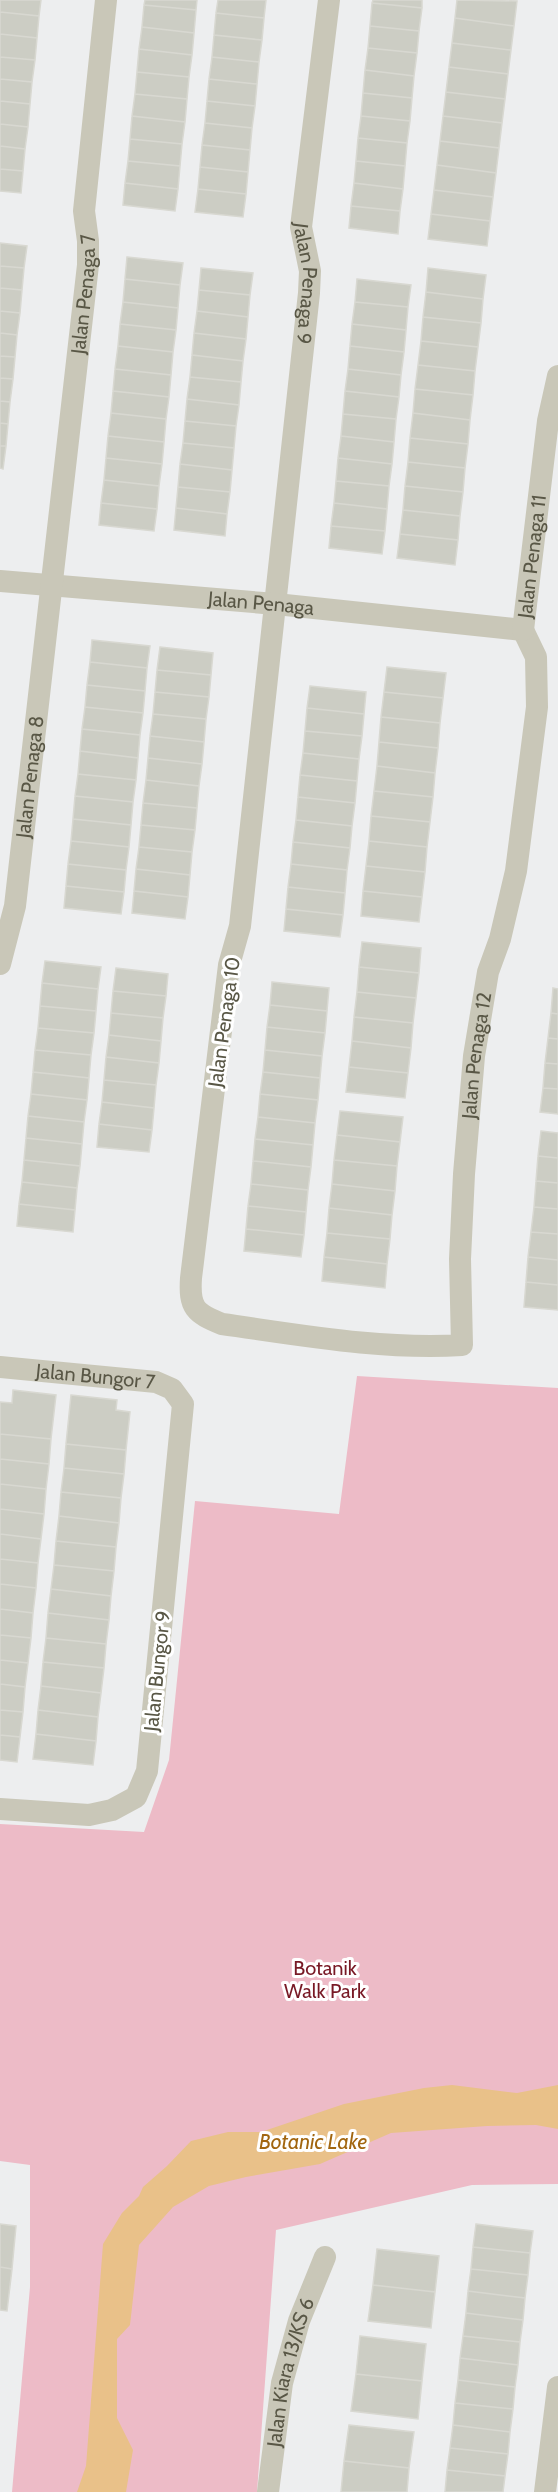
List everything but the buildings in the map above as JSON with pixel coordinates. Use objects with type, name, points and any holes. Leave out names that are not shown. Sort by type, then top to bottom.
[{"type":"street","name":"Jalan Penaga 7","points":[[53,587],[88,265],[84,211],[106,0]]},
{"type":"street","name":"Jalan Penaga 9","points":[[276,604],[309,293],[310,271],[301,226],[329,0]]},
{"type":"street","name":"Jalan Penaga 11","points":[[523,630],[548,421],[558,376]]},
{"type":"street","name":"Jalan Penaga","points":[[0,581],[276,604],[523,630]]},
{"type":"street","name":"Jalan Penaga 8","points":[[0,964],[15,906],[53,587]]},
{"type":"street","name":"Jalan Penaga 10","points":[[276,604],[240,926],[230,965],[190,1296],[195,1310],[222,1324],[321,1337]]},
{"type":"street","name":"Jalan Penaga 12","points":[[321,1337],[433,1347],[462,1346],[460,1259],[474,1056],[488,972],[500,939],[516,871],[537,707],[536,657],[523,630]]},
{"type":"street","name":"Jalan Bungor 7","points":[[0,1367],[156,1382],[172,1389],[183,1404]]},
{"type":"street","name":"Jalan Bungor 9","points":[[0,1809],[89,1815],[112,1810],[136,1797],[147,1771],[183,1404]]},
{"type":"street","name":"Jalan Kiara 13/KS 6","points":[[268,2492],[282,2383],[299,2321],[325,2257]]},
{"type":"street","points":[[545,2492],[558,2387]]},
{"type":"green space","name":"Botanik Walk Park","points":[[357,1376],[558,1388],[558,2184],[472,2185],[276,2230],[257,2492],[12,2492],[30,2287],[30,2165],[0,2161],[0,1824],[144,1832],[169,1760],[195,1501],[339,1514]]},
{"type":"water","name":"Botanic Lake","points":[[452,2085],[517,2093],[558,2085],[558,2129],[536,2125],[487,2126],[391,2133],[320,2164],[209,2186],[173,2207],[139,2245],[130,2325],[117,2339],[117,2418],[133,2450],[126,2492],[77,2492],[86,2466],[103,2244],[122,2213],[139,2196],[143,2187],[191,2141],[228,2132],[261,2132],[344,2104],[424,2088]]}]
